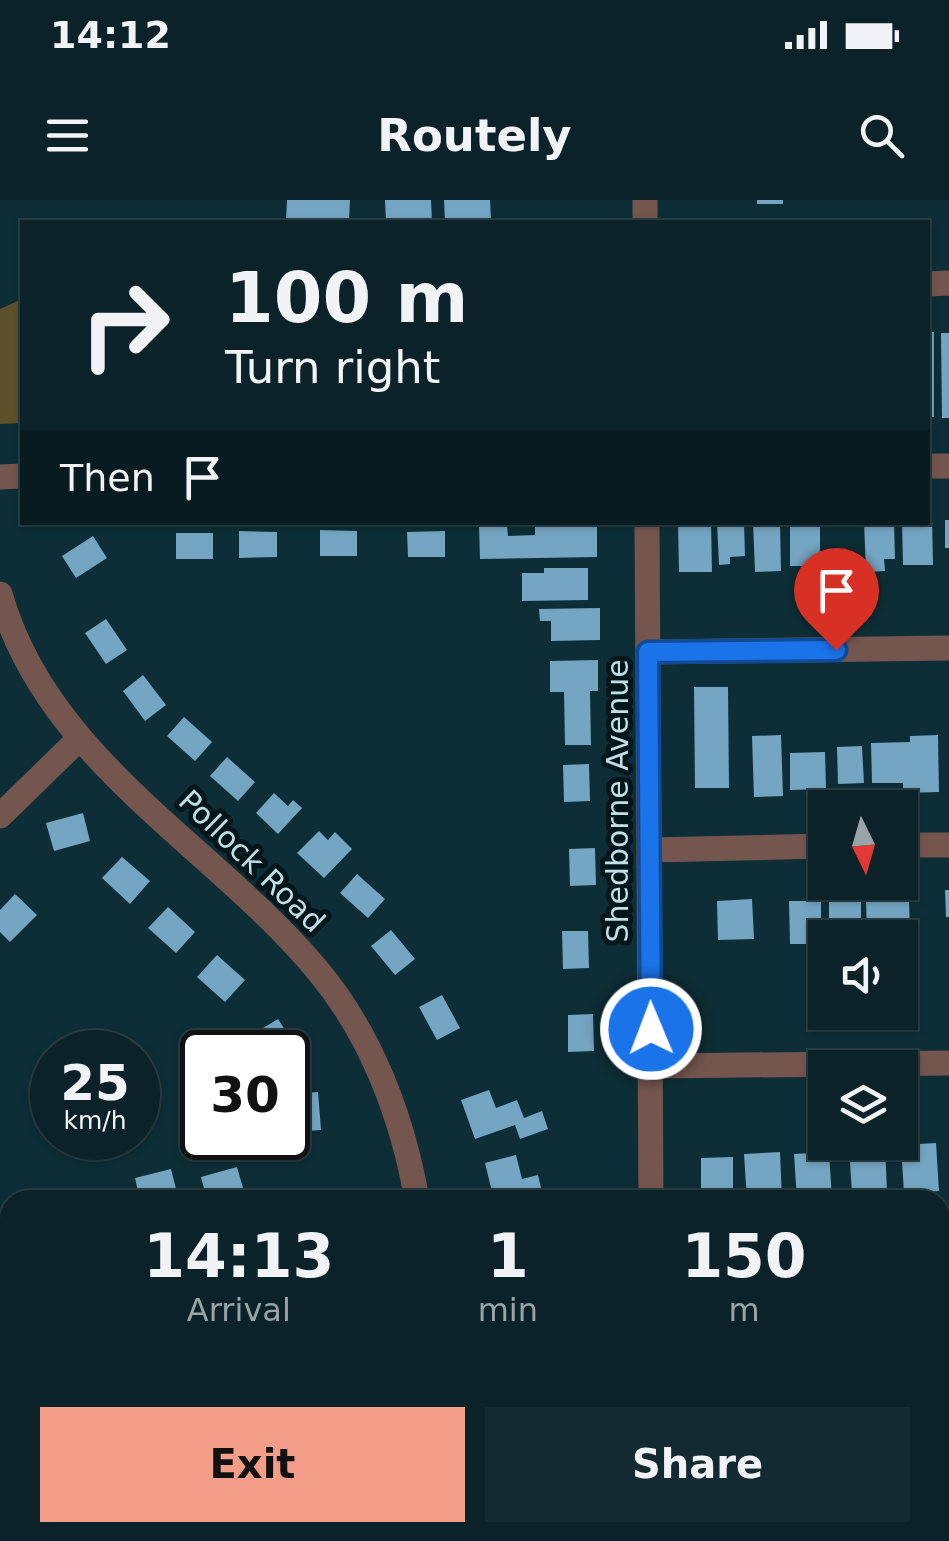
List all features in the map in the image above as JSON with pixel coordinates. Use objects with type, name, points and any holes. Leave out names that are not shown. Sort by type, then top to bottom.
[{"type":"street","name":"Shedborne Avenue","points":[[648,525],[651,1190]]},
{"type":"street","name":"Pollock Road","points":[[0,594],[19,644],[41,684],[80,738],[290,939],[322,975],[349,1014],[379,1071],[398,1124],[414,1190]]},
{"type":"street","points":[[648,652],[949,648]]},
{"type":"street","points":[[0,816],[80,738]]},
{"type":"street","points":[[918,845],[949,845]]},
{"type":"street","points":[[650,850],[808,846]]},
{"type":"street","points":[[652,1066],[949,1063]]},
{"type":"shaded area","points":[[20,300],[20,423],[0,424],[0,309]]},
{"type":"building","points":[[287,200],[350,200],[349,220],[286,220]]},
{"type":"building","points":[[385,200],[431,200],[432,220],[386,220]]},
{"type":"building","points":[[444,200],[490,200],[491,220],[445,220]]},
{"type":"building","points":[[757,200],[783,200],[783,204],[757,204]]},
{"type":"building","points":[[930,332],[934,332],[934,417],[930,417]]},
{"type":"building","points":[[941,333],[949,333],[949,418],[942,418]]},
{"type":"building","points":[[932,517],[933,565],[903,565],[902,525],[930,525]]},
{"type":"building","points":[[945,520],[949,520],[949,548],[945,548]]},
{"type":"building","points":[[535,525],[597,525],[597,557],[480,559],[479,526],[507,526],[508,536],[535,535]]},
{"type":"building","points":[[678,525],[711,525],[712,572],[679,572]]},
{"type":"building","points":[[717,525],[744,525],[745,556],[730,557],[730,564],[719,565]]},
{"type":"building","points":[[753,525],[780,525],[781,571],[755,572]]},
{"type":"building","points":[[790,525],[820,525],[820,566],[790,566]]},
{"type":"building","points":[[864,525],[894,525],[895,559],[884,559],[885,571],[866,572]]},
{"type":"building","points":[[320,530],[357,531],[357,556],[320,556]]},
{"type":"building","points":[[239,531],[277,532],[277,557],[239,558]]},
{"type":"building","points":[[445,531],[445,557],[408,557],[407,532]]},
{"type":"building","points":[[176,533],[213,533],[213,559],[176,559]]},
{"type":"building","points":[[93,536],[107,558],[76,578],[62,556]]},
{"type":"building","points":[[544,568],[588,568],[588,600],[522,601],[522,573],[544,573]]},
{"type":"building","points":[[600,608],[600,640],[551,641],[551,621],[540,621],[539,609]]},
{"type":"building","points":[[106,619],[127,650],[106,664],[85,633]]},
{"type":"building","points":[[598,660],[598,691],[590,691],[591,745],[565,745],[564,692],[550,692],[550,661]]},
{"type":"building","points":[[143,675],[166,705],[145,721],[123,691]]},
{"type":"building","points":[[694,687],[728,687],[729,788],[695,788]]},
{"type":"building","points":[[184,717],[212,742],[195,761],[167,736]]},
{"type":"building","points":[[781,735],[783,796],[754,797],[752,736]]},
{"type":"building","points":[[938,735],[939,792],[903,790],[903,783],[872,783],[871,743],[910,742],[910,736]]},
{"type":"building","points":[[862,746],[864,783],[838,784],[837,747]]},
{"type":"building","points":[[825,752],[826,789],[790,790],[790,753]]},
{"type":"building","points":[[227,757],[255,782],[238,801],[210,776]]},
{"type":"building","points":[[589,764],[590,801],[564,802],[563,765]]},
{"type":"building","points":[[274,793],[288,806],[293,800],[302,808],[278,834],[256,813]]},
{"type":"building","points":[[83,813],[90,841],[54,851],[46,823]]},
{"type":"building","points":[[319,831],[328,840],[335,832],[352,849],[324,878],[297,853]]},
{"type":"building","points":[[595,848],[596,885],[570,886],[569,849]]},
{"type":"building","points":[[122,857],[150,881],[130,904],[102,878]]},
{"type":"building","points":[[357,874],[385,899],[368,918],[340,893]]},
{"type":"building","points":[[945,890],[949,890],[949,917],[946,917]]},
{"type":"building","points":[[15,894],[37,915],[10,942],[0,932],[0,910]]},
{"type":"building","points":[[752,899],[754,939],[718,940],[717,901]]},
{"type":"building","points":[[829,900],[861,900],[861,920],[829,920]]},
{"type":"building","points":[[866,900],[909,900],[910,920],[867,920]]},
{"type":"building","points":[[789,901],[821,901],[821,920],[808,920],[808,944],[790,944]]},
{"type":"building","points":[[168,907],[195,932],[176,953],[148,928]]},
{"type":"building","points":[[391,930],[415,959],[395,975],[371,946]]},
{"type":"building","points":[[562,931],[588,931],[589,968],[563,969]]},
{"type":"building","points":[[217,955],[245,980],[225,1002],[197,977]]},
{"type":"building","points":[[442,995],[460,1028],[437,1040],[419,1007]]},
{"type":"building","points":[[593,1014],[594,1051],[568,1052],[568,1015]]},
{"type":"building","points":[[278,1019],[285,1030],[260,1030]]},
{"type":"building","points":[[489,1090],[496,1108],[517,1100],[524,1118],[542,1111],[548,1129],[520,1139],[515,1125],[475,1139],[461,1100]]},
{"type":"building","points":[[318,1092],[321,1130],[310,1131],[310,1093]]},
{"type":"building","points":[[936,1143],[939,1190],[904,1190],[902,1160],[918,1160],[918,1144]]},
{"type":"building","points":[[780,1152],[782,1190],[746,1190],[744,1154]]},
{"type":"building","points":[[808,1153],[808,1160],[830,1160],[831,1190],[796,1190],[794,1154]]},
{"type":"building","points":[[516,1155],[522,1179],[538,1175],[542,1190],[492,1190],[485,1163]]},
{"type":"building","points":[[733,1157],[733,1190],[701,1190],[701,1158]]},
{"type":"building","points":[[850,1160],[886,1160],[887,1190],[852,1190]]},
{"type":"building","points":[[237,1167],[244,1190],[204,1190],[201,1177]]},
{"type":"building","points":[[171,1169],[176,1190],[138,1190],[135,1178]]},
{"type":"route","points":[[651,1029],[648,652],[836,650]]}]
